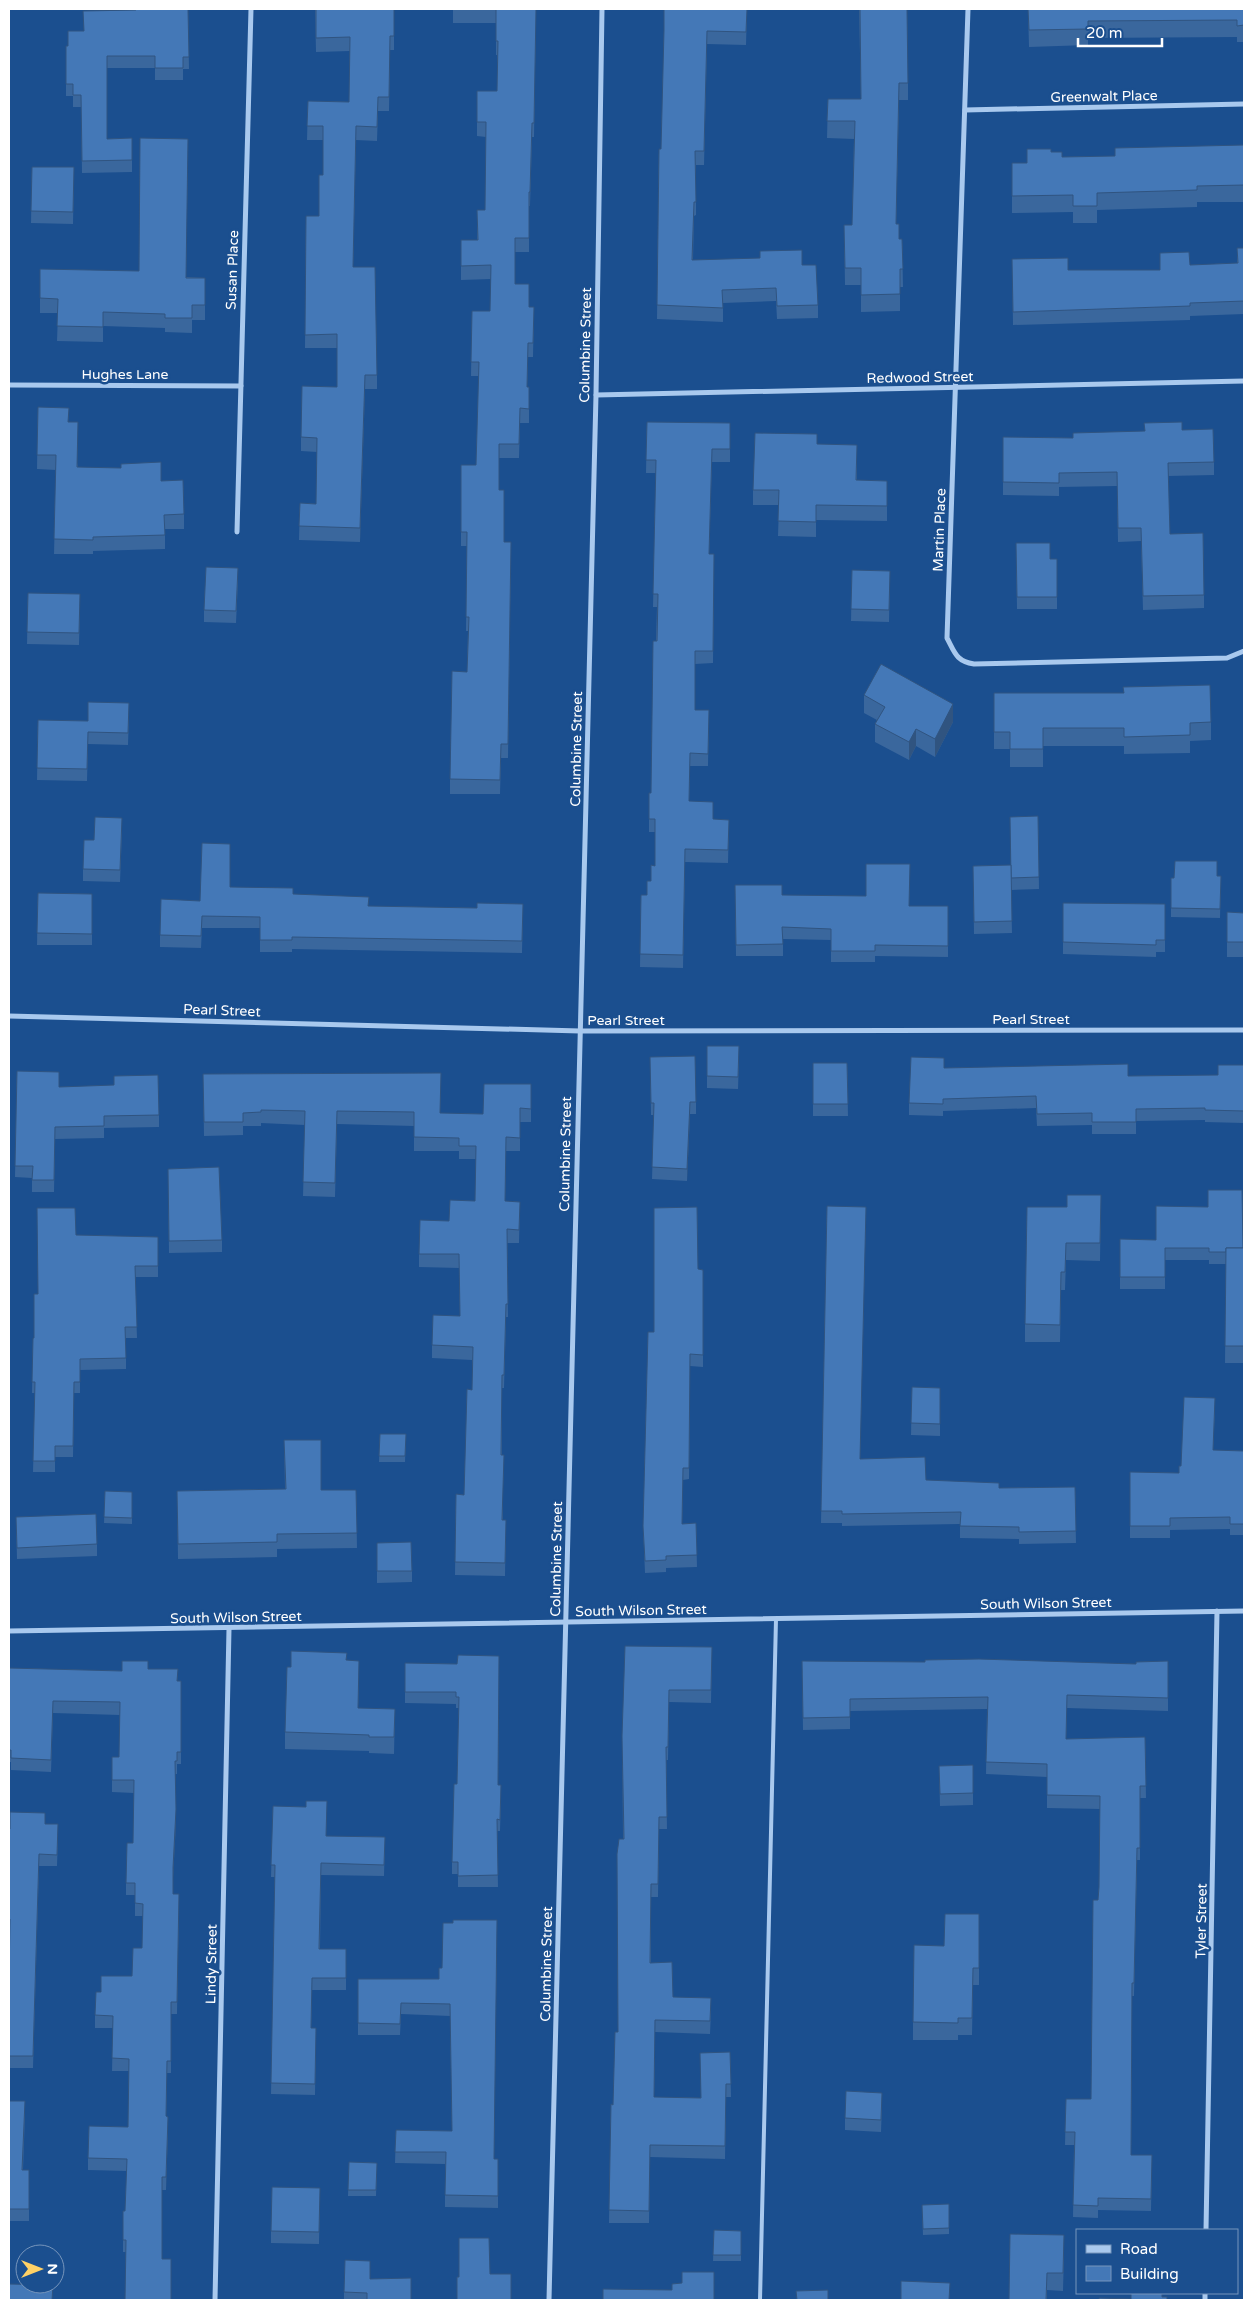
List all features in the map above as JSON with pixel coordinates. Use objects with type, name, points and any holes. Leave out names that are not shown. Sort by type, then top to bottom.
[{"type":"street","name":"Susan Place","points":[[237,532],[251,9]]},
{"type":"street","name":"Columbine Street","points":[[549,2300],[596,394],[602,9]]},
{"type":"street","name":"Martin Place","points":[[968,9],[947,638],[955,655],[962,662],[974,664],[1227,658],[1244,651]]},
{"type":"street","name":"Greenwalt Place","points":[[965,110],[1244,104]]},
{"type":"street","name":"Redwood Street","points":[[596,394],[1244,382]]},
{"type":"street","name":"Hughes Lane","points":[[9,385],[241,386]]},
{"type":"street","name":"Pearl Street","points":[[9,1016],[580,1031],[1244,1030]]},
{"type":"street","name":"Tyler Street","points":[[1206,2229],[1217,1611]]},
{"type":"street","name":"South Wilson Street","points":[[9,1631],[230,1629],[1244,1611]]},
{"type":"street","name":"Lindy Street","points":[[215,2300],[230,1629]]},
{"type":"lane","points":[[760,2300],[776,1619]]},
{"type":"building","points":[[188,9],[189,57],[183,57],[183,68],[155,68],[155,56],[107,56],[107,139],[132,138],[132,160],[82,161],[81,95],[73,95],[73,84],[66,84],[68,31],[84,31],[83,11]]},
{"type":"building","points":[[316,9],[394,9],[394,36],[390,36],[389,97],[378,97],[377,127],[356,126],[353,267],[375,267],[377,375],[365,375],[360,528],[299,526],[300,503],[316,504],[317,438],[301,437],[302,386],[337,387],[337,334],[305,335],[306,216],[319,216],[319,175],[323,175],[323,126],[307,126],[308,101],[349,102],[350,37],[316,38]]},
{"type":"building","points":[[496,9],[536,9],[529,238],[515,238],[515,284],[529,284],[529,307],[534,307],[533,343],[528,343],[527,387],[529,387],[529,409],[520,408],[519,444],[499,444],[499,490],[504,490],[504,542],[511,542],[508,744],[501,744],[500,780],[450,779],[452,671],[467,672],[469,617],[466,617],[467,532],[461,532],[461,465],[476,465],[479,362],[471,362],[472,311],[490,311],[491,265],[461,266],[461,240],[478,240],[477,210],[485,210],[486,122],[477,122],[477,91],[497,91],[498,41],[496,41]]},
{"type":"building","points":[[664,9],[747,9],[746,32],[707,31],[704,151],[695,151],[696,202],[694,202],[692,260],[760,258],[760,251],[802,250],[802,265],[816,265],[818,305],[777,306],[776,288],[722,290],[723,308],[657,305],[659,149],[661,149]]},
{"type":"building","points":[[860,9],[907,9],[908,83],[899,83],[896,224],[899,224],[899,239],[902,239],[903,269],[900,269],[900,294],[861,295],[861,268],[845,268],[844,225],[852,225],[855,121],[827,121],[828,99],[861,99]]},
{"type":"building","points":[[1028,9],[1244,9],[1244,25],[1237,26],[1237,20],[1088,21],[1088,29],[1029,30]]},
{"type":"building","points":[[140,138],[188,139],[186,278],[205,278],[205,305],[192,305],[192,318],[165,318],[165,314],[103,312],[103,327],[57,326],[58,299],[40,298],[40,269],[139,271]]},
{"type":"building","points":[[1244,145],[1244,185],[1197,186],[1197,190],[1097,193],[1097,206],[1073,206],[1073,195],[1012,196],[1012,163],[1027,163],[1027,149],[1051,149],[1051,152],[1062,152],[1062,157],[1115,156],[1115,148]]},
{"type":"building","points":[[32,167],[74,167],[73,212],[31,211]]},
{"type":"building","points":[[1237,248],[1244,248],[1244,301],[1190,303],[1190,306],[1013,312],[1012,259],[1068,258],[1068,270],[1160,270],[1160,253],[1189,252],[1190,265],[1238,263]]},
{"type":"building","points":[[38,407],[69,408],[68,422],[78,422],[77,467],[121,468],[121,464],[161,462],[161,481],[183,480],[184,514],[164,515],[165,535],[93,537],[93,540],[54,539],[56,455],[37,455]]},
{"type":"building","points":[[647,422],[730,423],[730,449],[712,449],[709,554],[714,554],[713,651],[695,651],[695,710],[709,710],[708,754],[690,753],[689,801],[713,802],[713,819],[729,820],[728,850],[685,849],[683,955],[640,954],[641,895],[647,895],[647,881],[651,881],[651,865],[655,866],[655,819],[649,819],[649,793],[651,793],[653,641],[657,641],[658,594],[653,594],[656,460],[646,460]]},
{"type":"building","points":[[1182,422],[1182,430],[1213,429],[1214,462],[1168,463],[1170,534],[1203,533],[1204,595],[1143,596],[1141,528],[1118,528],[1117,472],[1059,473],[1059,483],[1003,482],[1003,437],[1073,438],[1073,433],[1145,431],[1144,423]]},
{"type":"building","points":[[755,433],[817,434],[817,444],[857,445],[856,480],[887,481],[887,506],[816,505],[816,522],[778,521],[779,490],[753,490]]},
{"type":"building","points":[[1016,543],[1050,543],[1050,559],[1057,559],[1057,597],[1017,597]]},
{"type":"building","points":[[206,567],[238,568],[236,611],[204,610]]},
{"type":"building","points":[[852,570],[890,571],[889,610],[851,609]]},
{"type":"building","points":[[28,593],[80,594],[79,633],[27,632]]},
{"type":"building","points":[[881,664],[953,704],[935,739],[916,729],[909,742],[875,724],[885,707],[864,695]]},
{"type":"building","points":[[1210,685],[1211,722],[1190,723],[1190,735],[1124,737],[1124,728],[1043,728],[1043,749],[1010,749],[1010,732],[994,732],[994,693],[1124,693],[1123,687]]},
{"type":"building","points":[[88,702],[129,703],[128,733],[88,732],[87,769],[37,768],[38,720],[88,721]]},
{"type":"building","points":[[1038,816],[1039,877],[1011,878],[1010,817]]},
{"type":"building","points":[[95,817],[122,818],[120,870],[83,869],[84,840],[94,840]]},
{"type":"building","points":[[202,843],[230,844],[230,887],[293,888],[293,894],[369,897],[368,906],[477,908],[477,903],[523,904],[522,941],[292,937],[292,940],[260,940],[260,917],[202,916],[201,936],[160,935],[161,899],[200,901]]},
{"type":"building","points":[[1175,861],[1217,861],[1217,876],[1221,876],[1220,909],[1171,908],[1171,878],[1174,878]]},
{"type":"building","points":[[866,864],[910,864],[909,906],[948,906],[948,946],[875,945],[875,951],[831,951],[831,929],[782,927],[783,944],[736,945],[735,885],[782,885],[782,895],[866,896]]},
{"type":"building","points":[[1011,865],[1012,921],[974,922],[973,866]]},
{"type":"building","points":[[38,893],[92,894],[92,934],[37,933]]},
{"type":"building","points":[[1063,903],[1165,904],[1165,940],[1156,940],[1156,945],[1063,942]]},
{"type":"building","points":[[1227,912],[1244,913],[1244,942],[1227,942]]},
{"type":"building","points":[[707,1046],[739,1046],[738,1077],[707,1076]]},
{"type":"building","points":[[695,1056],[696,1102],[690,1102],[687,1169],[652,1167],[654,1103],[651,1103],[650,1057]]},
{"type":"building","points":[[911,1057],[944,1058],[944,1068],[1128,1064],[1128,1076],[1218,1075],[1218,1065],[1244,1065],[1244,1111],[1205,1110],[1205,1108],[1136,1109],[1136,1122],[1092,1122],[1092,1113],[1037,1114],[1036,1096],[943,1099],[943,1104],[909,1103]]},
{"type":"building","points":[[813,1063],[847,1063],[848,1104],[813,1104]]},
{"type":"building","points":[[17,1071],[59,1072],[59,1087],[114,1085],[114,1076],[158,1075],[159,1115],[104,1116],[104,1126],[55,1127],[54,1180],[32,1180],[33,1166],[15,1166]]},
{"type":"building","points":[[441,1073],[440,1113],[483,1114],[484,1084],[531,1084],[531,1109],[520,1108],[520,1138],[506,1137],[505,1201],[520,1202],[519,1230],[507,1229],[508,1304],[506,1304],[504,1375],[502,1375],[501,1455],[504,1455],[502,1520],[506,1520],[505,1563],[455,1562],[456,1494],[464,1495],[467,1389],[472,1390],[473,1347],[432,1345],[433,1315],[460,1316],[459,1254],[419,1254],[420,1220],[449,1221],[450,1200],[475,1201],[476,1146],[459,1146],[459,1138],[414,1137],[414,1112],[337,1111],[335,1183],[303,1182],[305,1111],[261,1110],[261,1112],[243,1113],[243,1122],[204,1122],[203,1074]]},
{"type":"building","points":[[219,1167],[222,1240],[169,1241],[168,1169]]},
{"type":"building","points":[[1208,1190],[1242,1190],[1243,1248],[1226,1248],[1226,1252],[1209,1252],[1209,1248],[1165,1248],[1165,1277],[1120,1277],[1120,1239],[1156,1240],[1156,1206],[1208,1207]]},
{"type":"building","points":[[1067,1195],[1101,1195],[1100,1243],[1066,1243],[1065,1272],[1061,1272],[1060,1325],[1025,1324],[1027,1207],[1067,1207]]},
{"type":"building","points":[[827,1206],[866,1207],[860,1459],[925,1457],[926,1480],[999,1483],[999,1488],[1075,1487],[1076,1531],[1019,1532],[1019,1527],[960,1526],[961,1512],[842,1514],[842,1511],[821,1511]]},
{"type":"building","points":[[697,1207],[698,1269],[703,1270],[703,1355],[690,1354],[689,1468],[683,1468],[682,1524],[696,1523],[697,1555],[666,1556],[666,1560],[645,1561],[643,1526],[648,1332],[654,1332],[654,1208]]},
{"type":"building","points":[[37,1208],[75,1208],[76,1235],[158,1237],[158,1266],[135,1266],[137,1327],[125,1327],[126,1358],[80,1359],[80,1382],[74,1382],[73,1446],[55,1446],[55,1461],[33,1461],[35,1382],[32,1382],[34,1294],[38,1294]]},
{"type":"building","points":[[1226,1248],[1244,1248],[1244,1346],[1225,1346]]},
{"type":"building","points":[[912,1387],[940,1388],[940,1424],[911,1423]]},
{"type":"building","points":[[1184,1397],[1215,1398],[1213,1450],[1244,1451],[1244,1524],[1230,1524],[1230,1517],[1170,1518],[1170,1526],[1130,1526],[1130,1472],[1179,1473],[1179,1466],[1181,1466]]},
{"type":"building","points":[[380,1434],[406,1434],[405,1456],[379,1456]]},
{"type":"building","points":[[284,1440],[321,1440],[321,1490],[356,1490],[357,1533],[277,1534],[277,1542],[178,1544],[177,1491],[286,1489]]},
{"type":"building","points":[[105,1491],[132,1492],[132,1518],[104,1517]]},
{"type":"building","points":[[96,1514],[97,1544],[17,1548],[16,1517]]},
{"type":"building","points":[[411,1542],[412,1571],[377,1571],[377,1543]]},
{"type":"building","points":[[625,1646],[712,1647],[711,1690],[669,1690],[668,1747],[666,1747],[667,1817],[659,1817],[658,1884],[651,1884],[650,1963],[672,1962],[673,1997],[711,1998],[710,2021],[655,2020],[654,2097],[701,2098],[700,2053],[730,2052],[731,2084],[726,2084],[725,2146],[650,2145],[649,2211],[609,2210],[611,2104],[613,2105],[615,2032],[618,2032],[617,1854],[619,1839],[624,1839],[622,1736]]},
{"type":"building","points":[[291,1651],[347,1653],[346,1660],[359,1661],[358,1708],[395,1709],[394,1737],[285,1732],[287,1667],[291,1667]]},
{"type":"building","points":[[458,1655],[499,1656],[498,1785],[501,1785],[500,1820],[497,1819],[498,1875],[458,1876],[458,1862],[452,1862],[454,1784],[457,1784],[459,1697],[456,1697],[456,1692],[405,1692],[405,1663],[457,1664]]},
{"type":"building","points":[[979,1659],[1136,1664],[1136,1662],[1168,1661],[1168,1698],[1067,1695],[1066,1739],[1145,1737],[1146,1786],[1140,1786],[1140,1848],[1137,1848],[1134,1983],[1132,1983],[1131,2155],[1152,2155],[1151,2199],[1098,2198],[1098,2206],[1073,2205],[1075,2132],[1065,2132],[1066,2099],[1091,2099],[1093,1900],[1098,1900],[1099,1887],[1100,1796],[1047,1795],[1047,1764],[986,1762],[988,1697],[850,1699],[850,1717],[803,1718],[802,1661],[925,1662],[925,1660]]},
{"type":"building","points":[[122,1661],[148,1661],[148,1669],[178,1669],[177,1681],[181,1681],[181,1752],[177,1752],[177,1761],[175,1761],[176,1809],[173,1868],[173,1894],[179,1894],[177,2002],[171,2002],[171,2061],[167,2061],[166,2177],[162,2177],[162,2259],[171,2259],[171,2300],[125,2300],[126,2240],[123,2240],[123,2211],[125,2211],[127,2159],[88,2158],[89,2126],[128,2127],[129,2059],[112,2058],[113,2016],[95,2015],[96,1992],[101,1992],[101,1976],[132,1976],[133,1948],[142,1948],[143,1904],[135,1903],[135,1883],[126,1883],[127,1843],[133,1843],[134,1780],[112,1780],[112,1757],[119,1757],[120,1702],[53,1701],[51,1760],[11,1758],[11,1750],[9,1750],[9,1668],[122,1671]]},
{"type":"building","points":[[973,1765],[973,1793],[940,1794],[939,1766]]},
{"type":"building","points":[[306,1801],[327,1801],[326,1836],[385,1837],[384,1865],[321,1863],[319,1949],[346,1949],[346,1978],[312,1978],[311,2028],[316,2028],[315,2084],[271,2083],[275,1865],[271,1865],[273,1806],[306,1807]]},
{"type":"building","points":[[10,1812],[45,1813],[45,1824],[58,1824],[57,1855],[39,1854],[33,2056],[9,2056]]},
{"type":"building","points":[[945,1914],[979,1914],[979,1968],[973,1968],[972,2018],[958,2018],[958,2023],[913,2022],[914,1945],[944,1946]]},
{"type":"building","points":[[453,1920],[497,1920],[494,2159],[498,2159],[498,2196],[445,2195],[446,2152],[395,2152],[396,2130],[452,2131],[450,2004],[401,2003],[400,2024],[358,2023],[358,1979],[439,1979],[439,1968],[442,1968],[443,1923],[453,1923]]},
{"type":"building","points":[[846,2091],[882,2093],[881,2120],[845,2118]]},
{"type":"building","points":[[9,2101],[25,2101],[22,2170],[29,2170],[29,2209],[9,2209]]},
{"type":"building","points":[[349,2162],[377,2163],[376,2190],[348,2190]]},
{"type":"building","points":[[272,2187],[320,2188],[319,2232],[271,2231]]},
{"type":"building","points":[[949,2204],[949,2228],[923,2229],[922,2205]]},
{"type":"building","points":[[714,2230],[741,2231],[741,2255],[713,2255]]},
{"type":"building","points":[[1010,2234],[1064,2235],[1063,2273],[1047,2273],[1046,2300],[1009,2300]]},
{"type":"building","points":[[459,2238],[489,2238],[490,2274],[511,2274],[511,2300],[457,2300]]},
{"type":"building","points":[[345,2260],[370,2261],[370,2279],[411,2278],[411,2300],[367,2300],[367,2293],[344,2292]]},
{"type":"building","points":[[682,2272],[714,2272],[714,2300],[603,2300],[603,2289],[672,2290],[672,2284],[682,2283]]},
{"type":"building","points":[[901,2281],[950,2283],[949,2300],[901,2300]]},
{"type":"building","points":[[9,2284],[15,2284],[15,2294],[52,2294],[52,2300],[9,2300]]},
{"type":"building","points":[[828,2290],[828,2300],[797,2300],[796,2291]]},
{"type":"building","points":[[1131,2294],[1162,2294],[1162,2297],[1167,2297],[1167,2300],[1099,2300],[1099,2298],[1131,2299]]}]
